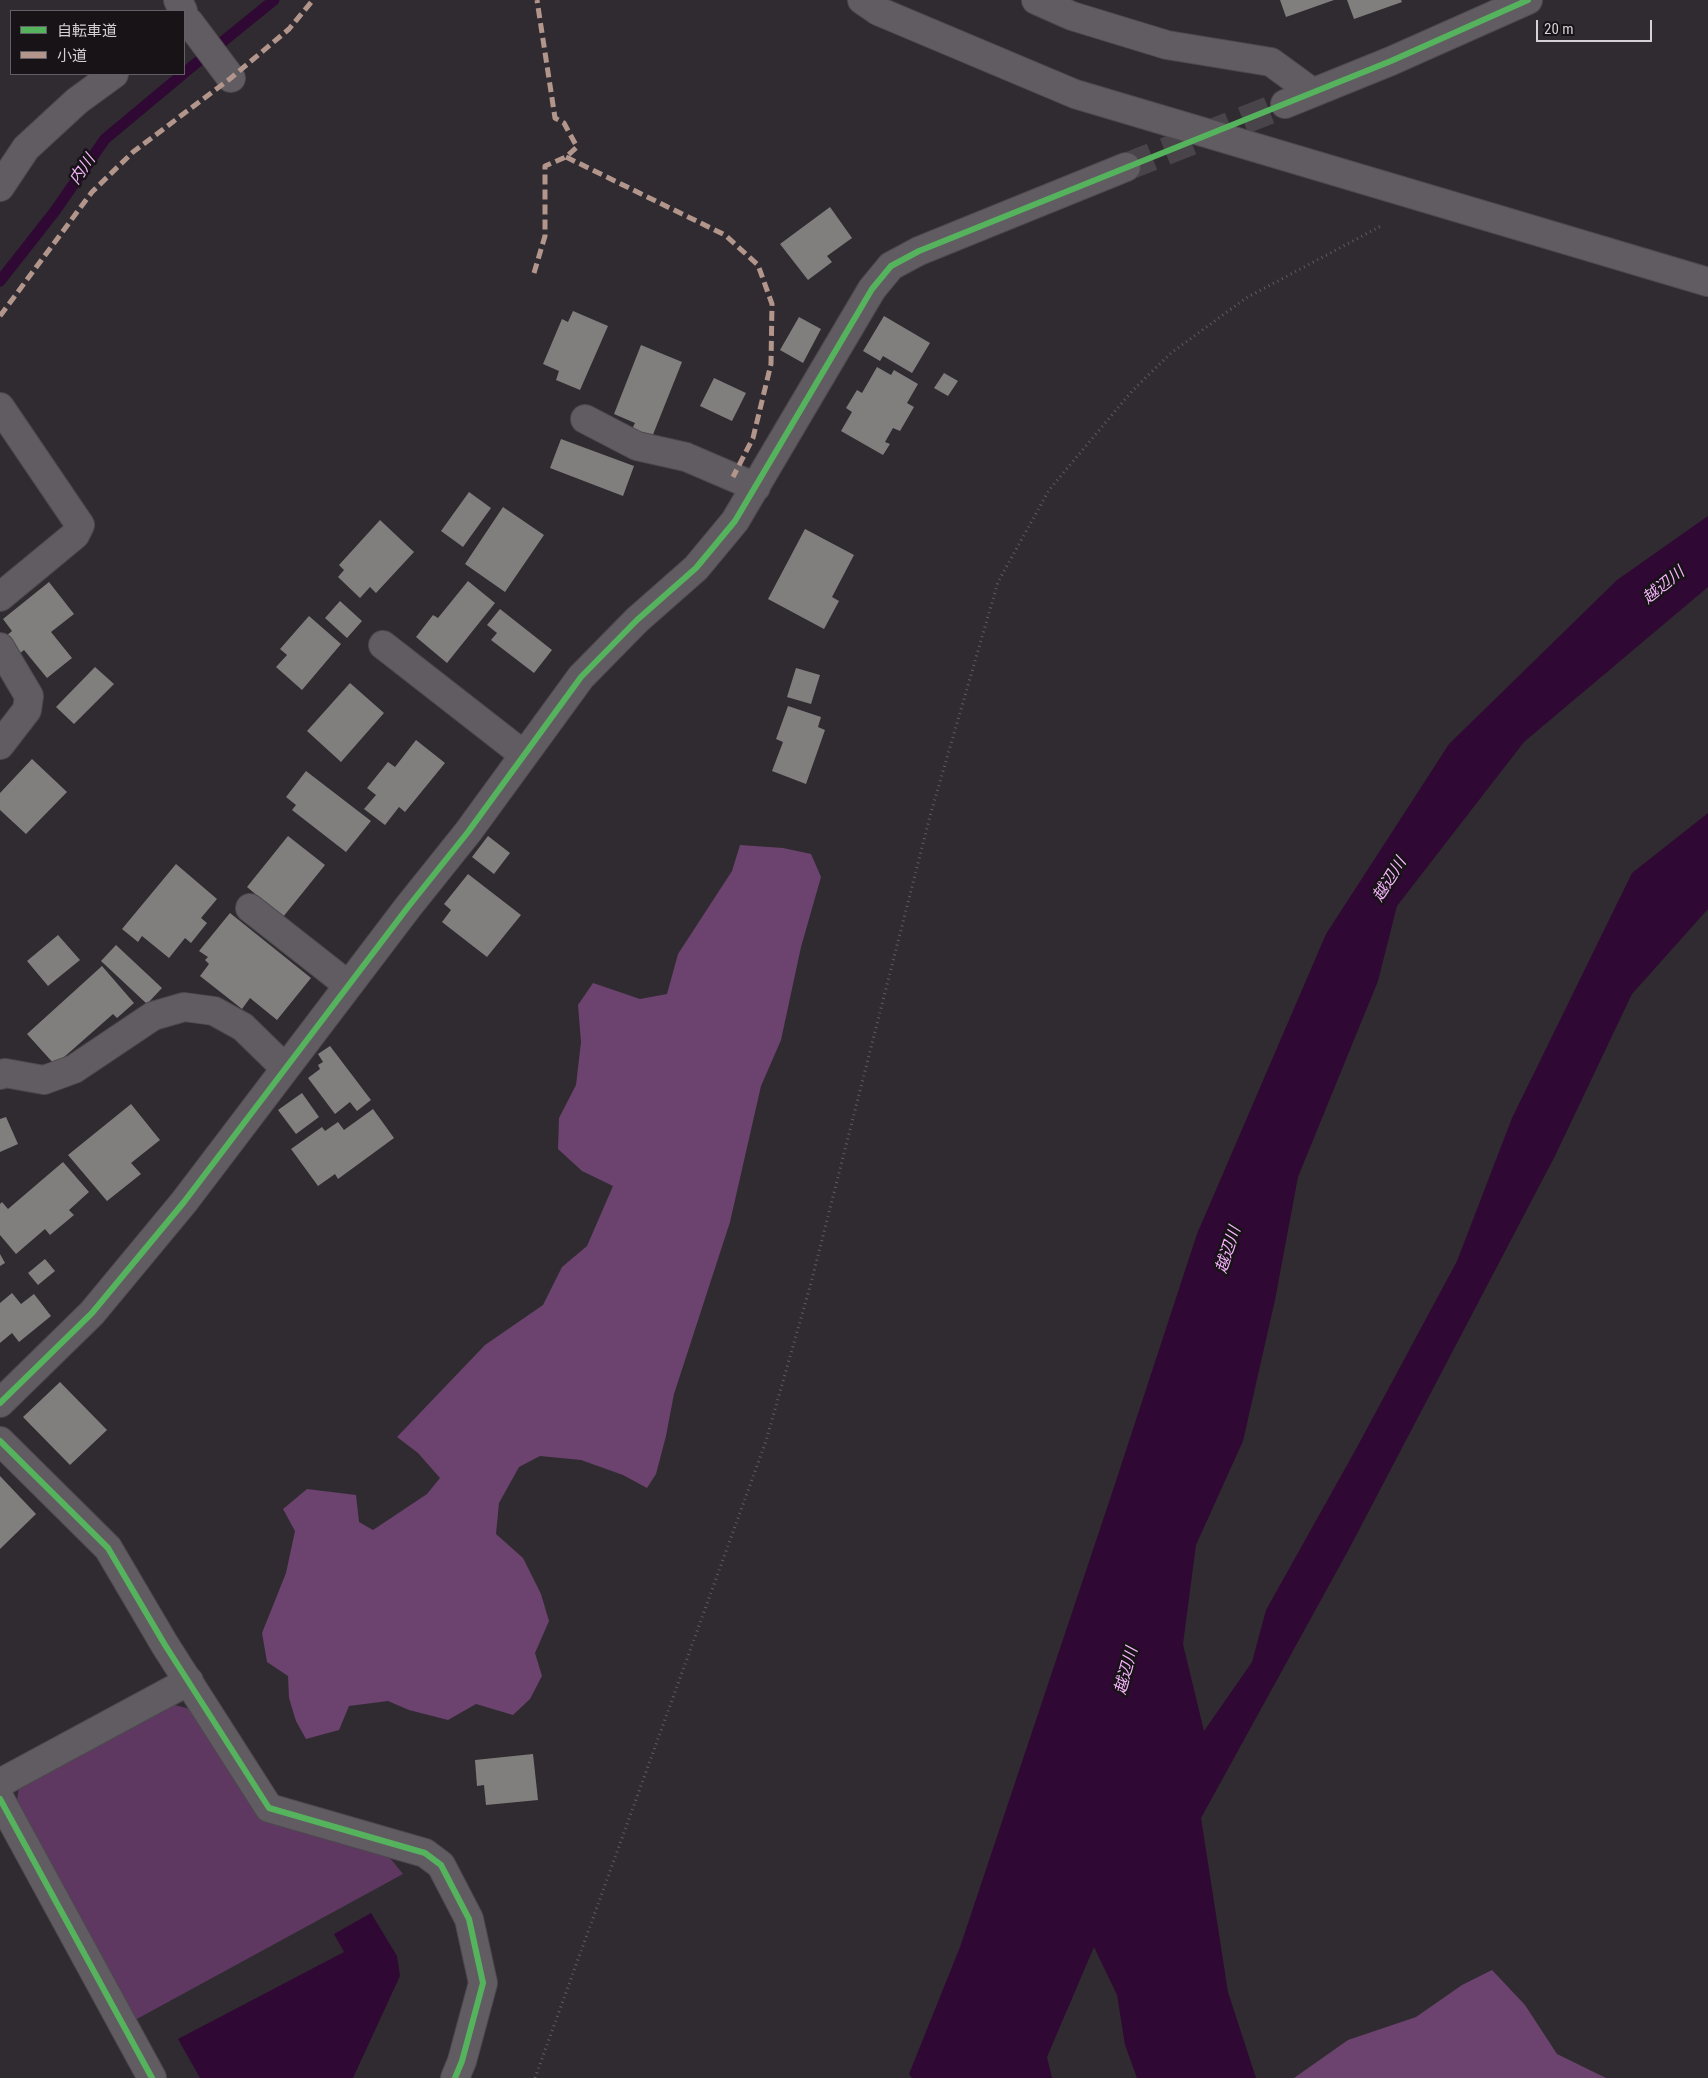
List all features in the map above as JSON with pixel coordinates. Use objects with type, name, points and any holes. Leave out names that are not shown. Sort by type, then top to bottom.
[{"type":"street","points":[[1036,0],[1072,16],[1167,45],[1271,62],[1312,92]]},
{"type":"street","points":[[1285,104],[1391,61],[1528,0]]},
{"type":"street","points":[[870,5],[1074,94],[1708,282]]},
{"type":"street","points":[[185,17],[232,78]]},
{"type":"street","points":[[0,187],[26,148],[77,101],[113,75]]},
{"type":"street","points":[[0,1403],[92,1313],[184,1202],[348,985],[468,832],[581,676],[637,620],[696,568],[736,521],[872,290],[891,266],[919,252],[1126,167]]},
{"type":"street","points":[[0,407],[80,525],[75,535],[0,597]]},
{"type":"street","points":[[585,419],[637,446],[686,457],[756,487]]},
{"type":"street","points":[[383,645],[524,755]]},
{"type":"street","points":[[0,647],[29,696],[27,710],[0,745]]},
{"type":"street","points":[[250,908],[348,985]]},
{"type":"street","points":[[0,1075],[5,1073],[44,1080],[67,1072],[153,1016],[184,1007],[214,1011],[243,1026],[285,1068]]},
{"type":"street","points":[[0,1441],[108,1548],[269,1808],[425,1853],[441,1865],[469,1920],[483,1983],[462,2061],[455,2078]]},
{"type":"street","points":[[0,1783],[189,1681]]},
{"type":"street","points":[[0,1799],[152,2078]]},
{"type":"path","points":[[534,2078],[766,1441],[811,1283],[930,816],[998,582],[1048,490],[1132,391],[1171,353],[1246,298],[1381,226]]},
{"type":"shaded area","points":[[740,845],[783,848],[811,854],[821,877],[801,947],[781,1040],[761,1086],[730,1222],[674,1394],[656,1474],[647,1488],[623,1475],[581,1460],[540,1456],[519,1467],[499,1503],[496,1534],[523,1558],[541,1594],[549,1621],[535,1653],[542,1676],[530,1699],[513,1715],[476,1704],[448,1720],[409,1710],[388,1701],[349,1706],[339,1730],[306,1739],[296,1721],[289,1698],[288,1676],[267,1662],[262,1633],[286,1573],[295,1531],[283,1509],[307,1489],[356,1495],[359,1522],[373,1530],[427,1494],[440,1478],[418,1453],[397,1437],[485,1345],[543,1305],[562,1267],[587,1246],[613,1186],[582,1171],[558,1149],[559,1118],[576,1085],[581,1042],[578,1005],[593,983],[640,999],[667,994],[678,954],[732,871]]},
{"type":"shaded area","points":[[171,1704],[190,1709],[264,1821],[390,1858],[403,1874],[135,2020],[17,1800],[19,1787]]},
{"type":"shaded area","points":[[1492,1970],[1525,2005],[1557,2054],[1606,2078],[1294,2078],[1348,2040],[1416,2017],[1462,1985]]},
{"type":"water","name":"越辺川","points":[[1708,516],[1708,587],[1524,742],[1397,906],[1378,981],[1298,1177],[1275,1300],[1243,1441],[1196,1545],[1183,1644],[1204,1731],[1252,1662],[1266,1610],[1356,1449],[1457,1261],[1512,1118],[1632,873],[1708,813],[1708,909],[1632,994],[1555,1156],[1349,1549],[1201,1818],[1228,1992],[1256,2078],[1137,2078],[1125,2045],[1117,1995],[1094,1947],[1047,2057],[1052,2078],[912,2078],[909,2074],[960,1947],[1197,1234],[1326,934],[1449,744],[1617,580]]},
{"type":"water","points":[[371,1913],[397,1956],[400,1976],[353,2078],[200,2078],[178,2039],[344,1952],[334,1934]]},
{"type":"building","points":[[1280,0],[1334,0],[1286,17]]},
{"type":"building","points":[[1347,0],[1401,0],[1402,2],[1354,19]]},
{"type":"building","points":[[830,207],[852,238],[827,256],[832,262],[808,280],[780,244]]},
{"type":"building","points":[[573,311],[608,326],[580,390],[556,380],[559,371],[543,364],[562,319],[568,322]]},
{"type":"building","points":[[884,316],[930,343],[912,373],[883,356],[880,361],[863,351]]},
{"type":"building","points":[[799,317],[821,329],[803,363],[780,350]]},
{"type":"building","points":[[641,345],[682,362],[652,437],[632,429],[635,423],[614,414]]},
{"type":"building","points":[[877,367],[891,375],[894,370],[918,384],[907,403],[914,407],[900,431],[893,428],[885,442],[890,444],[883,455],[841,431],[852,412],[846,408],[857,390],[862,393]]},
{"type":"building","points":[[944,373],[958,381],[948,396],[934,388]]},
{"type":"building","points":[[714,378],[746,393],[732,421],[700,406]]},
{"type":"building","points":[[561,439],[634,466],[623,496],[550,468]]},
{"type":"building","points":[[469,492],[491,508],[463,547],[441,531]]},
{"type":"building","points":[[503,507],[544,535],[505,592],[465,564]]},
{"type":"building","points":[[380,520],[414,552],[376,593],[370,587],[360,598],[338,577],[344,570],[339,565]]},
{"type":"building","points":[[805,529],[854,555],[832,597],[839,601],[824,629],[768,599]]},
{"type":"building","points":[[468,581],[495,603],[447,663],[416,637],[433,615],[438,618]]},
{"type":"building","points":[[49,582],[74,614],[51,632],[72,658],[47,678],[24,650],[19,654],[5,637],[12,631],[3,619]]},
{"type":"building","points":[[340,601],[362,621],[347,638],[325,618]]},
{"type":"building","points":[[500,609],[552,650],[534,673],[491,640],[497,633],[487,625]]},
{"type":"building","points":[[309,616],[341,644],[302,690],[276,667],[287,655],[280,649]]},
{"type":"building","points":[[95,667],[114,684],[74,724],[56,707]]},
{"type":"building","points":[[796,668],[820,675],[811,704],[787,697]]},
{"type":"building","points":[[350,683],[384,713],[341,762],[307,731]]},
{"type":"building","points":[[788,706],[821,717],[818,727],[825,730],[806,784],[772,771],[783,742],[776,739]]},
{"type":"building","points":[[416,740],[445,763],[405,812],[399,807],[385,825],[364,809],[376,795],[367,788],[388,762],[395,767]]},
{"type":"building","points":[[32,759],[67,792],[26,834],[0,810],[0,793]]},
{"type":"building","points":[[306,771],[371,821],[346,852],[292,810],[296,805],[286,797]]},
{"type":"building","points":[[288,836],[325,865],[283,917],[247,887]]},
{"type":"building","points":[[488,836],[510,853],[494,874],[472,857]]},
{"type":"building","points":[[176,864],[217,899],[201,918],[207,923],[191,943],[185,938],[169,958],[142,936],[138,942],[122,929]]},
{"type":"building","points":[[468,874],[521,915],[487,957],[442,922],[451,910],[444,904]]},
{"type":"building","points":[[230,913],[311,978],[277,1020],[250,998],[242,1009],[200,976],[209,964],[205,960],[208,957],[199,951]]},
{"type":"building","points":[[58,935],[80,960],[48,986],[27,961]]},
{"type":"building","points":[[116,945],[162,988],[147,1004],[101,961]]},
{"type":"building","points":[[102,966],[134,1003],[117,1018],[113,1014],[55,1065],[27,1034]]},
{"type":"building","points":[[330,1046],[371,1100],[357,1111],[350,1102],[335,1114],[308,1078],[320,1069],[318,1065],[323,1062],[318,1054]]},
{"type":"building","points":[[302,1093],[319,1117],[296,1134],[278,1110]]},
{"type":"building","points":[[131,1104],[160,1140],[131,1163],[141,1174],[107,1201],[68,1155]]},
{"type":"building","points":[[373,1109],[394,1138],[338,1179],[335,1174],[318,1186],[291,1149],[322,1127],[325,1131],[338,1122],[344,1130]]},
{"type":"building","points":[[6,1117],[18,1144],[0,1152],[0,1119]]},
{"type":"building","points":[[63,1162],[89,1192],[69,1210],[74,1215],[50,1235],[45,1229],[16,1254],[0,1235],[0,1204],[2,1202],[8,1209]]},
{"type":"building","points":[[0,1254],[5,1263],[0,1266]]},
{"type":"building","points":[[45,1259],[55,1271],[38,1285],[28,1273]]},
{"type":"building","points":[[12,1293],[21,1304],[34,1294],[51,1316],[19,1342],[12,1333],[0,1343],[0,1303]]},
{"type":"building","points":[[60,1382],[107,1430],[70,1465],[23,1417]]},
{"type":"building","points":[[0,1476],[36,1514],[0,1549]]},
{"type":"building","points":[[533,1754],[538,1800],[486,1805],[484,1785],[477,1786],[475,1760]]},
{"type":"waterway","name":"内川","points":[[185,72],[274,0]]},
{"type":"waterway","name":"内川","points":[[0,281],[55,211],[105,139],[182,75]]},
{"type":"tunnel","points":[[1126,167],[1285,104]]},
{"type":"marked path","points":[[0,316],[92,192],[133,152],[231,78],[289,29],[313,0]]},
{"type":"marked path","points":[[534,273],[545,236],[545,166],[566,157],[577,147],[564,123],[555,118],[537,0]]},
{"type":"marked path","points":[[566,157],[725,235],[758,265],[772,304],[771,364],[753,438],[733,477]]},
{"type":"cycle path","points":[[0,1403],[92,1313],[184,1202],[408,907],[468,832],[581,677],[637,620],[696,568],[735,521],[872,289],[891,266],[919,251],[1391,61],[1528,0]]},
{"type":"cycle path","points":[[0,1441],[108,1548],[165,1645],[269,1808],[425,1853],[441,1865],[469,1919],[483,1983],[462,2061],[455,2078]]},
{"type":"cycle path","points":[[0,1799],[152,2078]]}]
